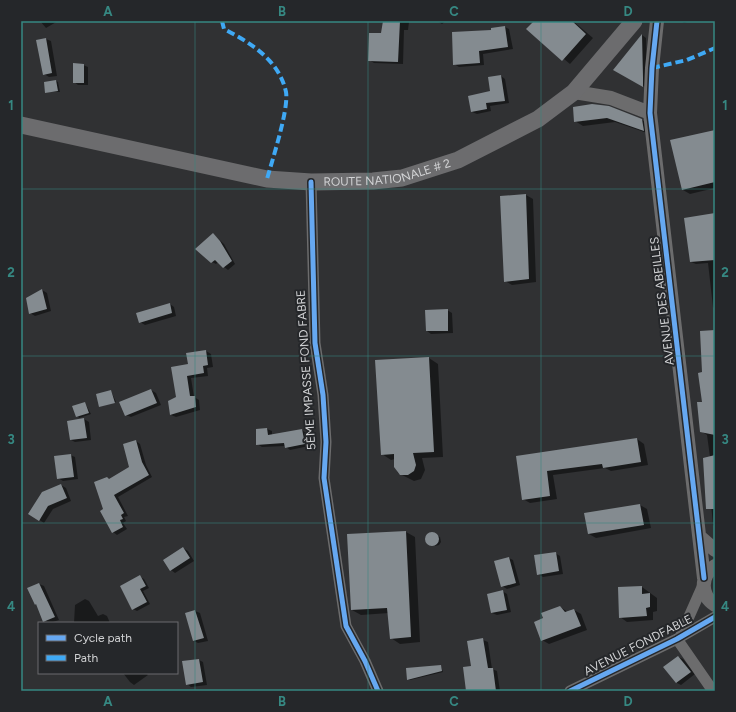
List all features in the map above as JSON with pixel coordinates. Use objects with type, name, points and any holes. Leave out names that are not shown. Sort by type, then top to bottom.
[{"type":"main road","name":"ROUTE NATIONALE # 2","points":[[21,125],[234,173],[267,179],[311,182],[372,181],[402,178],[458,160],[538,119],[574,92],[634,21]]},
{"type":"street","name":"AVENUE DES ABEILLES","points":[[658,21],[652,68],[650,113],[704,582]]},
{"type":"street","points":[[574,92],[611,98],[650,113]]},
{"type":"street","name":"5ÈME IMPASSE FOND FABRE","points":[[311,182],[315,343],[323,395],[326,442],[324,478],[346,626],[365,661],[378,691]]},
{"type":"street","points":[[700,537],[715,550]]},
{"type":"street","points":[[715,566],[708,572],[704,582],[708,599],[715,605]]},
{"type":"street","name":"AVENUE FONDFABLE","points":[[679,638],[704,582]]},
{"type":"street","name":"AVENUE FONDFABLE","points":[[570,691],[679,638],[715,616]]},
{"type":"street","points":[[679,638],[713,691]]},
{"type":"building","points":[[383,21],[400,21],[398,62],[368,61],[369,33],[381,33]]},
{"type":"building","points":[[534,21],[572,21],[586,34],[562,61],[526,29]]},
{"type":"building","points":[[505,26],[508,47],[479,51],[480,63],[453,65],[452,32],[491,30],[491,28]]},
{"type":"building","points":[[642,34],[643,77],[643,87],[613,70]]},
{"type":"building","points":[[46,38],[52,73],[43,75],[36,40]]},
{"type":"building","points":[[73,63],[84,64],[84,83],[73,83]]},
{"type":"building","points":[[501,75],[505,101],[486,103],[487,109],[471,112],[468,96],[490,91],[488,77]]},
{"type":"building","points":[[56,80],[58,91],[45,93],[44,82]]},
{"type":"building","points":[[592,104],[609,106],[642,119],[644,131],[607,118],[574,122],[573,107]]},
{"type":"building","points":[[715,130],[715,182],[682,190],[670,140]]},
{"type":"building","points":[[526,194],[529,279],[504,282],[500,196]]},
{"type":"building","points":[[715,213],[715,260],[690,262],[684,218]]},
{"type":"building","points":[[213,233],[220,241],[232,261],[223,268],[215,260],[211,263],[195,249]]},
{"type":"building","points":[[42,289],[47,309],[29,314],[26,298]]},
{"type":"building","points":[[170,303],[172,313],[139,323],[136,313]]},
{"type":"building","points":[[448,309],[448,331],[426,331],[425,310]]},
{"type":"building","points":[[715,330],[715,435],[700,432],[697,402],[702,402],[698,373],[702,372],[700,331]]},
{"type":"building","points":[[206,350],[208,365],[203,366],[204,373],[187,376],[190,396],[195,396],[196,407],[170,415],[168,401],[176,397],[171,367],[188,364],[186,353]]},
{"type":"building","points":[[429,357],[434,452],[413,453],[416,465],[414,471],[408,475],[400,475],[394,467],[394,454],[381,455],[375,360]]},
{"type":"building","points":[[151,389],[157,403],[125,416],[119,402]]},
{"type":"building","points":[[111,390],[115,403],[99,407],[96,394]]},
{"type":"building","points":[[85,402],[89,413],[76,417],[72,406]]},
{"type":"building","points":[[84,418],[87,438],[70,440],[67,421]]},
{"type":"building","points":[[267,428],[268,435],[302,429],[305,444],[285,448],[284,443],[256,445],[256,429]]},
{"type":"building","points":[[637,438],[641,462],[603,468],[602,464],[547,471],[550,496],[522,500],[516,456]]},
{"type":"building","points":[[136,440],[142,462],[149,475],[114,495],[124,513],[121,515],[123,519],[120,520],[123,527],[112,533],[100,511],[103,509],[94,482],[107,477],[109,479],[129,467],[123,444]]},
{"type":"building","points":[[71,454],[74,477],[57,479],[54,456]]},
{"type":"building","points":[[715,455],[715,509],[706,509],[703,458]]},
{"type":"building","points":[[61,484],[67,498],[48,506],[39,521],[28,514],[42,492]]},
{"type":"building","points":[[640,504],[644,525],[588,534],[584,513]]},
{"type":"building","points":[[406,531],[411,637],[390,639],[387,608],[351,610],[347,534]]},
{"type":"building","points":[[429,532],[435,532],[439,536],[439,542],[435,546],[429,546],[425,542],[425,536]]},
{"type":"building","points":[[183,547],[190,558],[170,571],[163,560]]},
{"type":"building","points":[[556,552],[559,571],[537,575],[534,555]]},
{"type":"building","points":[[509,557],[516,583],[501,587],[494,561]]},
{"type":"building","points":[[140,575],[146,586],[140,589],[147,602],[132,610],[120,586]]},
{"type":"building","points":[[39,583],[55,617],[43,622],[36,604],[35,605],[27,588]]},
{"type":"building","points":[[642,586],[642,594],[650,593],[650,607],[646,608],[647,616],[619,618],[618,587]]},
{"type":"building","points":[[503,590],[507,610],[491,613],[487,594]]},
{"type":"building","points":[[560,606],[565,612],[574,609],[581,626],[541,641],[534,622],[543,618],[541,613]]},
{"type":"building","points":[[195,610],[204,638],[193,641],[185,613]]},
{"type":"building","points":[[483,638],[488,668],[493,668],[496,691],[466,691],[463,667],[471,666],[467,641]]},
{"type":"building","points":[[678,656],[691,672],[676,683],[663,667]]},
{"type":"building","points":[[199,659],[203,682],[186,685],[182,661]]},
{"type":"building","points":[[441,665],[442,671],[407,680],[406,668]]},
{"type":"marked path","points":[[222,21],[224,29],[254,47],[270,62],[277,71],[286,92],[283,122],[267,179]]},
{"type":"marked path","points":[[652,68],[687,60],[715,48]]},
{"type":"cycle path","points":[[657,21],[652,68],[650,113],[704,578]]},
{"type":"cycle path","points":[[311,182],[315,343],[323,395],[326,442],[324,478],[346,626],[365,661],[378,691]]},
{"type":"cycle path","points":[[570,691],[677,639],[715,617]]}]
